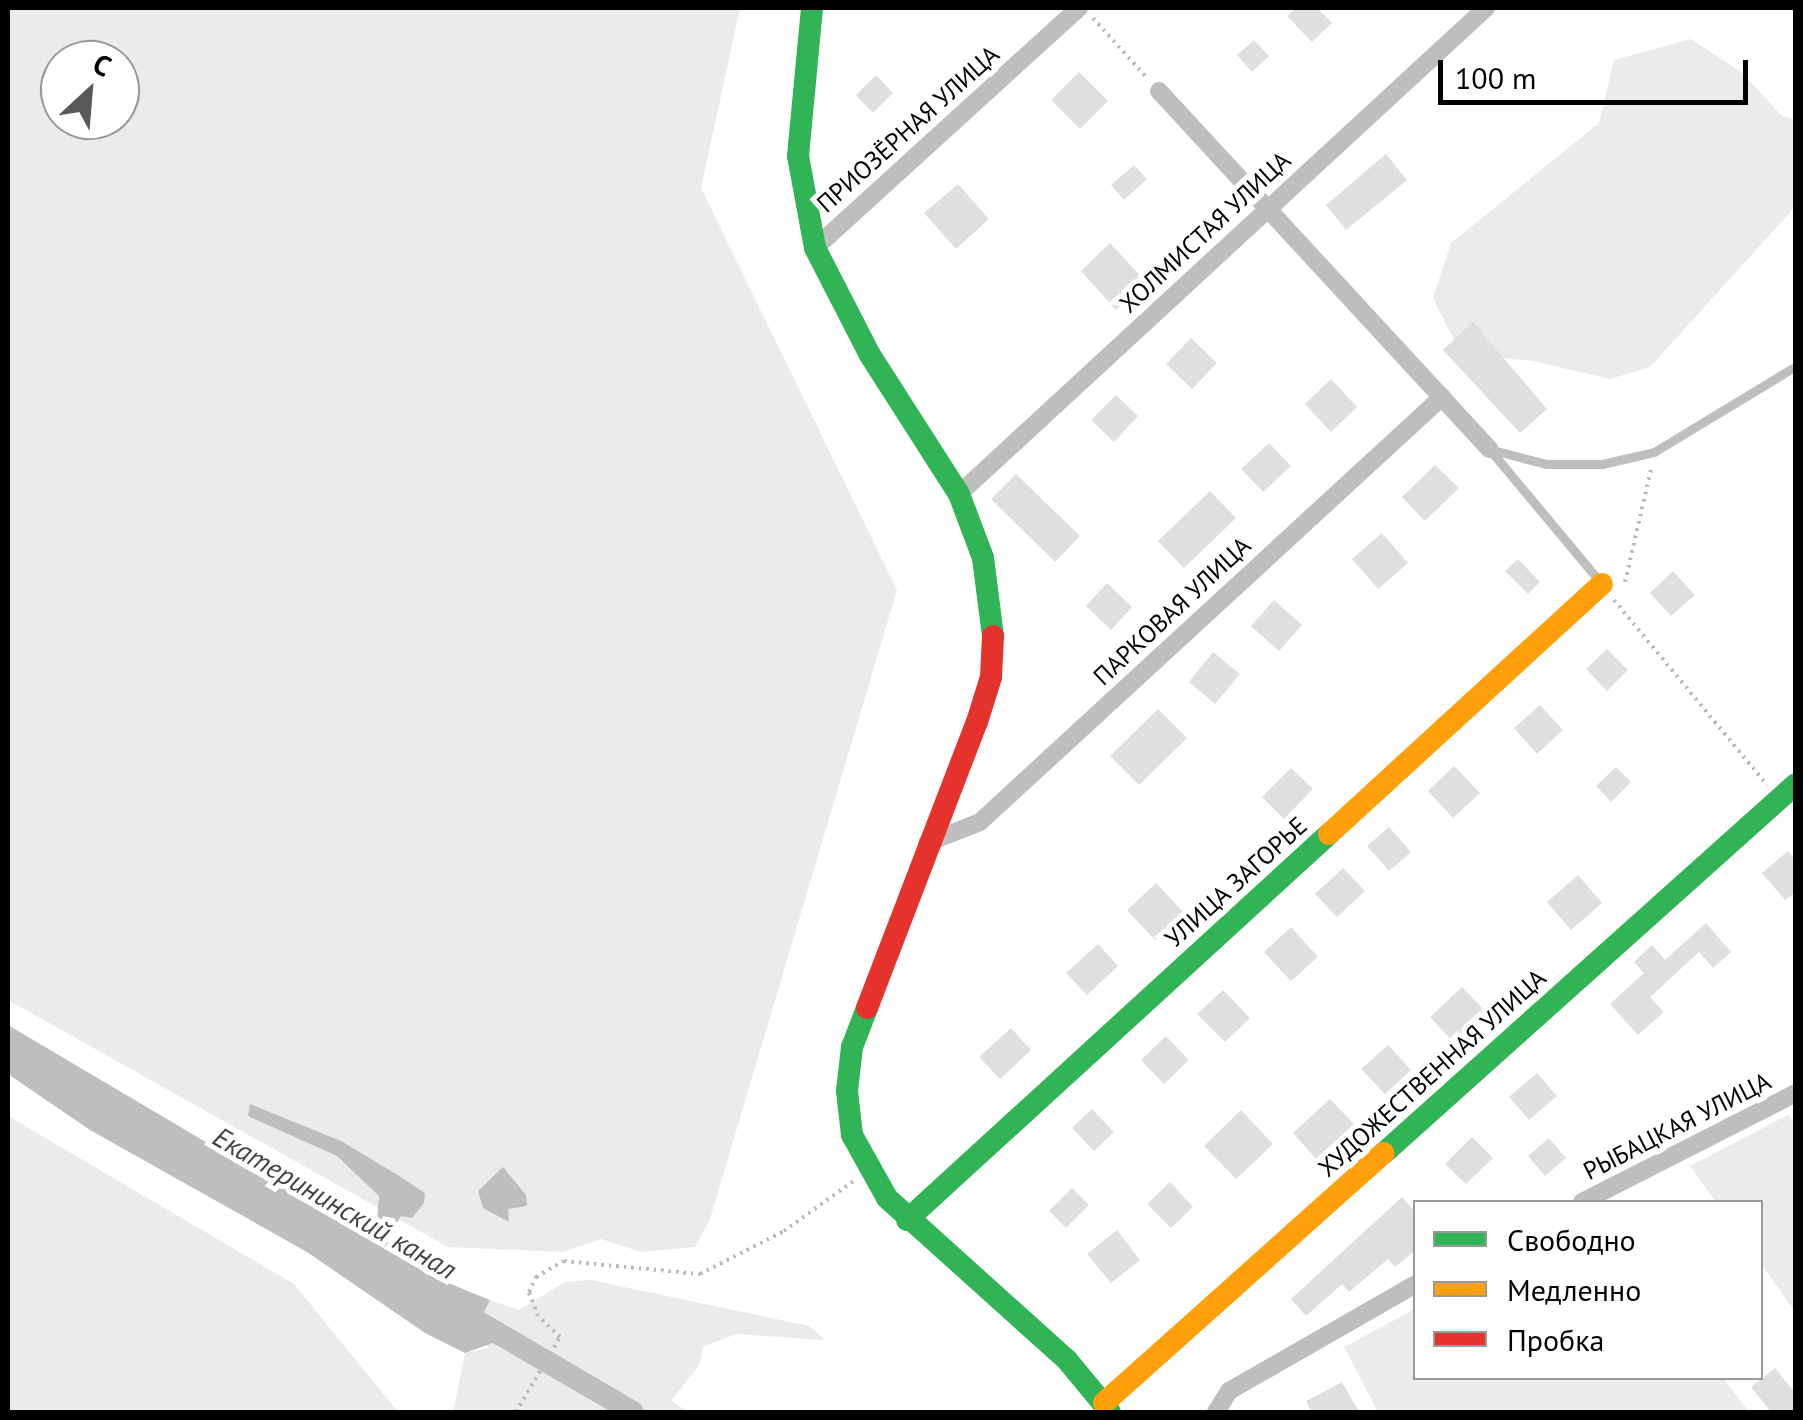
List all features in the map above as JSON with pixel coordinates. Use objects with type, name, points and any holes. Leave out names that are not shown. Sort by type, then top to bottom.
[{"type":"street","points":[[812,8],[798,156],[815,248],[870,354],[959,494],[990,596],[991,677],[852,1047],[847,1090],[852,1135],[868,1170],[907,1220],[1066,1360],[1107,1408]]},
{"type":"street","name":"ПРИОЗЁРНАЯ УЛИЦА","points":[[815,248],[1081,8]]},
{"type":"street","name":"ХОЛМИСТАЯ УЛИЦА","points":[[959,494],[1486,8]]},
{"type":"street","points":[[1159,91],[1489,448]]},
{"type":"street","name":"ПАРКОВАЯ УЛИЦА","points":[[926,844],[980,822],[1442,397]]},
{"type":"street","name":"УЛИЦА ЗАГОРЬЕ","points":[[907,1220],[1602,584]]},
{"type":"street","name":"ХУДОЖЕСТВЕННАЯ УЛИЦА","points":[[1107,1408],[1787,792]]},
{"type":"street","name":"РЫБАЦКАЯ УЛИЦА","points":[[1586,1200],[1796,1093]]},
{"type":"street","points":[[1216,1412],[1230,1391],[1413,1286]]},
{"type":"lane","points":[[1489,448],[1546,464],[1602,464],[1654,452],[1796,366]]},
{"type":"lane","points":[[1489,448],[1602,584]]},
{"type":"path","points":[[1081,8],[1159,91]]},
{"type":"path","points":[[1620,606],[1654,452]]},
{"type":"path","points":[[1602,584],[1787,792]]},
{"type":"path","points":[[516,1412],[560,1337],[529,1292],[536,1277],[564,1261],[700,1274],[784,1231],[868,1170]]},
{"type":"shaded area","points":[[8,8],[740,8],[701,188],[897,590],[710,1219],[695,1247],[641,1252],[601,1239],[563,1252],[448,1247],[8,1000]]},
{"type":"shaded area","points":[[1691,39],[1741,72],[1782,116],[1795,119],[1795,207],[1650,367],[1610,379],[1533,361],[1461,354],[1433,298],[1451,243],[1599,123],[1614,60]]},
{"type":"shaded area","points":[[8,1025],[336,1219],[368,1232],[377,1222],[379,1196],[337,1156],[248,1116],[250,1104],[341,1141],[425,1193],[424,1203],[412,1218],[401,1216],[386,1241],[426,1274],[490,1300],[479,1322],[493,1343],[465,1353],[425,1333],[307,1252],[90,1130],[8,1074]]},
{"type":"shaded area","points":[[1788,1115],[1796,1125],[1795,1312],[1763,1267],[1763,1200],[1715,1200],[1690,1166]]},
{"type":"shaded area","points":[[8,1116],[294,1284],[398,1412],[8,1412]]},
{"type":"shaded area","points":[[503,1167],[526,1195],[527,1206],[508,1209],[509,1222],[483,1208],[478,1191]]},
{"type":"shaded area","points":[[591,1280],[809,1326],[825,1340],[736,1334],[703,1347],[700,1364],[671,1401],[689,1412],[453,1412],[465,1353],[488,1348],[479,1322],[490,1300],[519,1310],[565,1282]]},
{"type":"shaded area","points":[[1413,1310],[1413,1380],[1725,1380],[1749,1412],[1378,1412],[1344,1347]]},
{"type":"building","points":[[1296,8],[1317,8],[1332,23],[1312,42],[1287,16]]},
{"type":"building","points":[[1254,40],[1269,56],[1252,72],[1237,55]]},
{"type":"building","points":[[1079,72],[1108,101],[1080,129],[1051,100]]},
{"type":"building","points":[[876,75],[893,93],[873,113],[856,95]]},
{"type":"building","points":[[1386,154],[1407,180],[1346,230],[1326,205]]},
{"type":"building","points":[[1134,165],[1147,179],[1124,200],[1111,185]]},
{"type":"building","points":[[958,184],[989,219],[956,249],[924,213]]},
{"type":"building","points":[[1110,243],[1146,282],[1116,310],[1081,271]]},
{"type":"building","points":[[1473,322],[1547,409],[1520,433],[1443,350]]},
{"type":"building","points":[[1191,338],[1217,363],[1192,389],[1166,364]]},
{"type":"building","points":[[1331,379],[1357,407],[1331,432],[1305,404]]},
{"type":"building","points":[[1116,395],[1138,416],[1114,442],[1091,420]]},
{"type":"building","points":[[1269,443],[1291,466],[1263,492],[1241,469]]},
{"type":"building","points":[[1435,465],[1459,488],[1425,521],[1402,497]]},
{"type":"building","points":[[1016,474],[1080,536],[1055,562],[991,499]]},
{"type":"building","points":[[1210,491],[1236,518],[1184,568],[1158,541]]},
{"type":"building","points":[[1382,533],[1408,563],[1378,589],[1352,559]]},
{"type":"building","points":[[1518,559],[1540,582],[1528,594],[1505,571]]},
{"type":"building","points":[[1673,571],[1695,595],[1671,616],[1650,593]]},
{"type":"building","points":[[1107,583],[1132,607],[1111,630],[1086,606]]},
{"type":"building","points":[[1274,600],[1302,625],[1279,651],[1251,626]]},
{"type":"building","points":[[1607,649],[1628,670],[1607,691],[1586,669]]},
{"type":"building","points":[[1213,652],[1240,674],[1215,704],[1189,682]]},
{"type":"building","points":[[1540,705],[1563,730],[1537,754],[1514,728]]},
{"type":"building","points":[[1158,709],[1187,738],[1139,785],[1110,756]]},
{"type":"building","points":[[1454,766],[1480,793],[1453,818],[1428,791]]},
{"type":"building","points":[[1616,767],[1631,782],[1611,802],[1596,786]]},
{"type":"building","points":[[1291,768],[1313,789],[1284,819],[1262,797]]},
{"type":"building","points":[[1389,827],[1411,852],[1389,871],[1367,846]]},
{"type":"building","points":[[1788,851],[1796,861],[1796,892],[1785,900],[1762,873]]},
{"type":"building","points":[[1343,868],[1365,891],[1337,917],[1315,894]]},
{"type":"building","points":[[1578,875],[1602,903],[1571,930],[1547,902]]},
{"type":"building","points":[[1156,883],[1184,913],[1155,940],[1127,910]]},
{"type":"building","points":[[1706,923],[1731,952],[1713,968],[1699,952],[1650,997],[1664,1012],[1638,1035],[1610,1004],[1644,973],[1634,962],[1652,945],[1665,960]]},
{"type":"building","points":[[1291,927],[1318,957],[1291,981],[1264,952]]},
{"type":"building","points":[[1098,944],[1118,966],[1087,995],[1066,973]]},
{"type":"building","points":[[1462,987],[1488,1014],[1455,1044],[1430,1017]]},
{"type":"building","points":[[1223,990],[1250,1018],[1225,1042],[1197,1014]]},
{"type":"building","points":[[1011,1028],[1031,1050],[1000,1079],[979,1057]]},
{"type":"building","points":[[1166,1036],[1189,1060],[1164,1084],[1141,1060]]},
{"type":"building","points":[[1388,1045],[1411,1070],[1385,1094],[1361,1069]]},
{"type":"building","points":[[1537,1073],[1557,1096],[1529,1120],[1509,1097]]},
{"type":"building","points":[[1330,1099],[1354,1124],[1316,1159],[1293,1133]]},
{"type":"building","points":[[1092,1109],[1114,1132],[1094,1151],[1072,1128]]},
{"type":"building","points":[[1241,1110],[1273,1144],[1236,1179],[1204,1146]]},
{"type":"building","points":[[1472,1137],[1493,1158],[1466,1184],[1445,1164]]},
{"type":"building","points":[[1549,1138],[1566,1158],[1545,1176],[1528,1156]]},
{"type":"building","points":[[1170,1182],[1193,1207],[1171,1228],[1147,1204]]},
{"type":"building","points":[[1072,1188],[1089,1205],[1066,1228],[1049,1211]]},
{"type":"building","points":[[1402,1197],[1413,1210],[1413,1252],[1395,1267],[1388,1259],[1349,1292],[1342,1284],[1306,1316],[1291,1299]]},
{"type":"building","points":[[1117,1230],[1140,1260],[1111,1283],[1087,1254]]},
{"type":"building","points":[[1775,1368],[1796,1394],[1796,1412],[1771,1412],[1751,1387]]},
{"type":"building","points":[[1342,1382],[1359,1412],[1312,1412],[1306,1401]]},
{"type":"waterway","name":"Екатерининский канал","points":[[455,1308],[633,1412]]},
{"type":"traffic: fast","points":[[812,8],[798,156],[815,248],[870,355],[959,494],[983,558],[993,636]]},
{"type":"traffic: fast","points":[[1384,1153],[1796,784]]},
{"type":"traffic: fast","points":[[907,1220],[1329,834]]},
{"type":"traffic: fast","points":[[867,1008],[852,1047],[847,1091],[852,1135],[887,1198],[1067,1360],[1110,1412]]},
{"type":"traffic: slow","points":[[1329,834],[1602,584]]},
{"type":"traffic: slow","points":[[1104,1403],[1384,1153]]},
{"type":"traffic: jam","points":[[867,1008],[977,722],[991,677],[993,636]]}]
